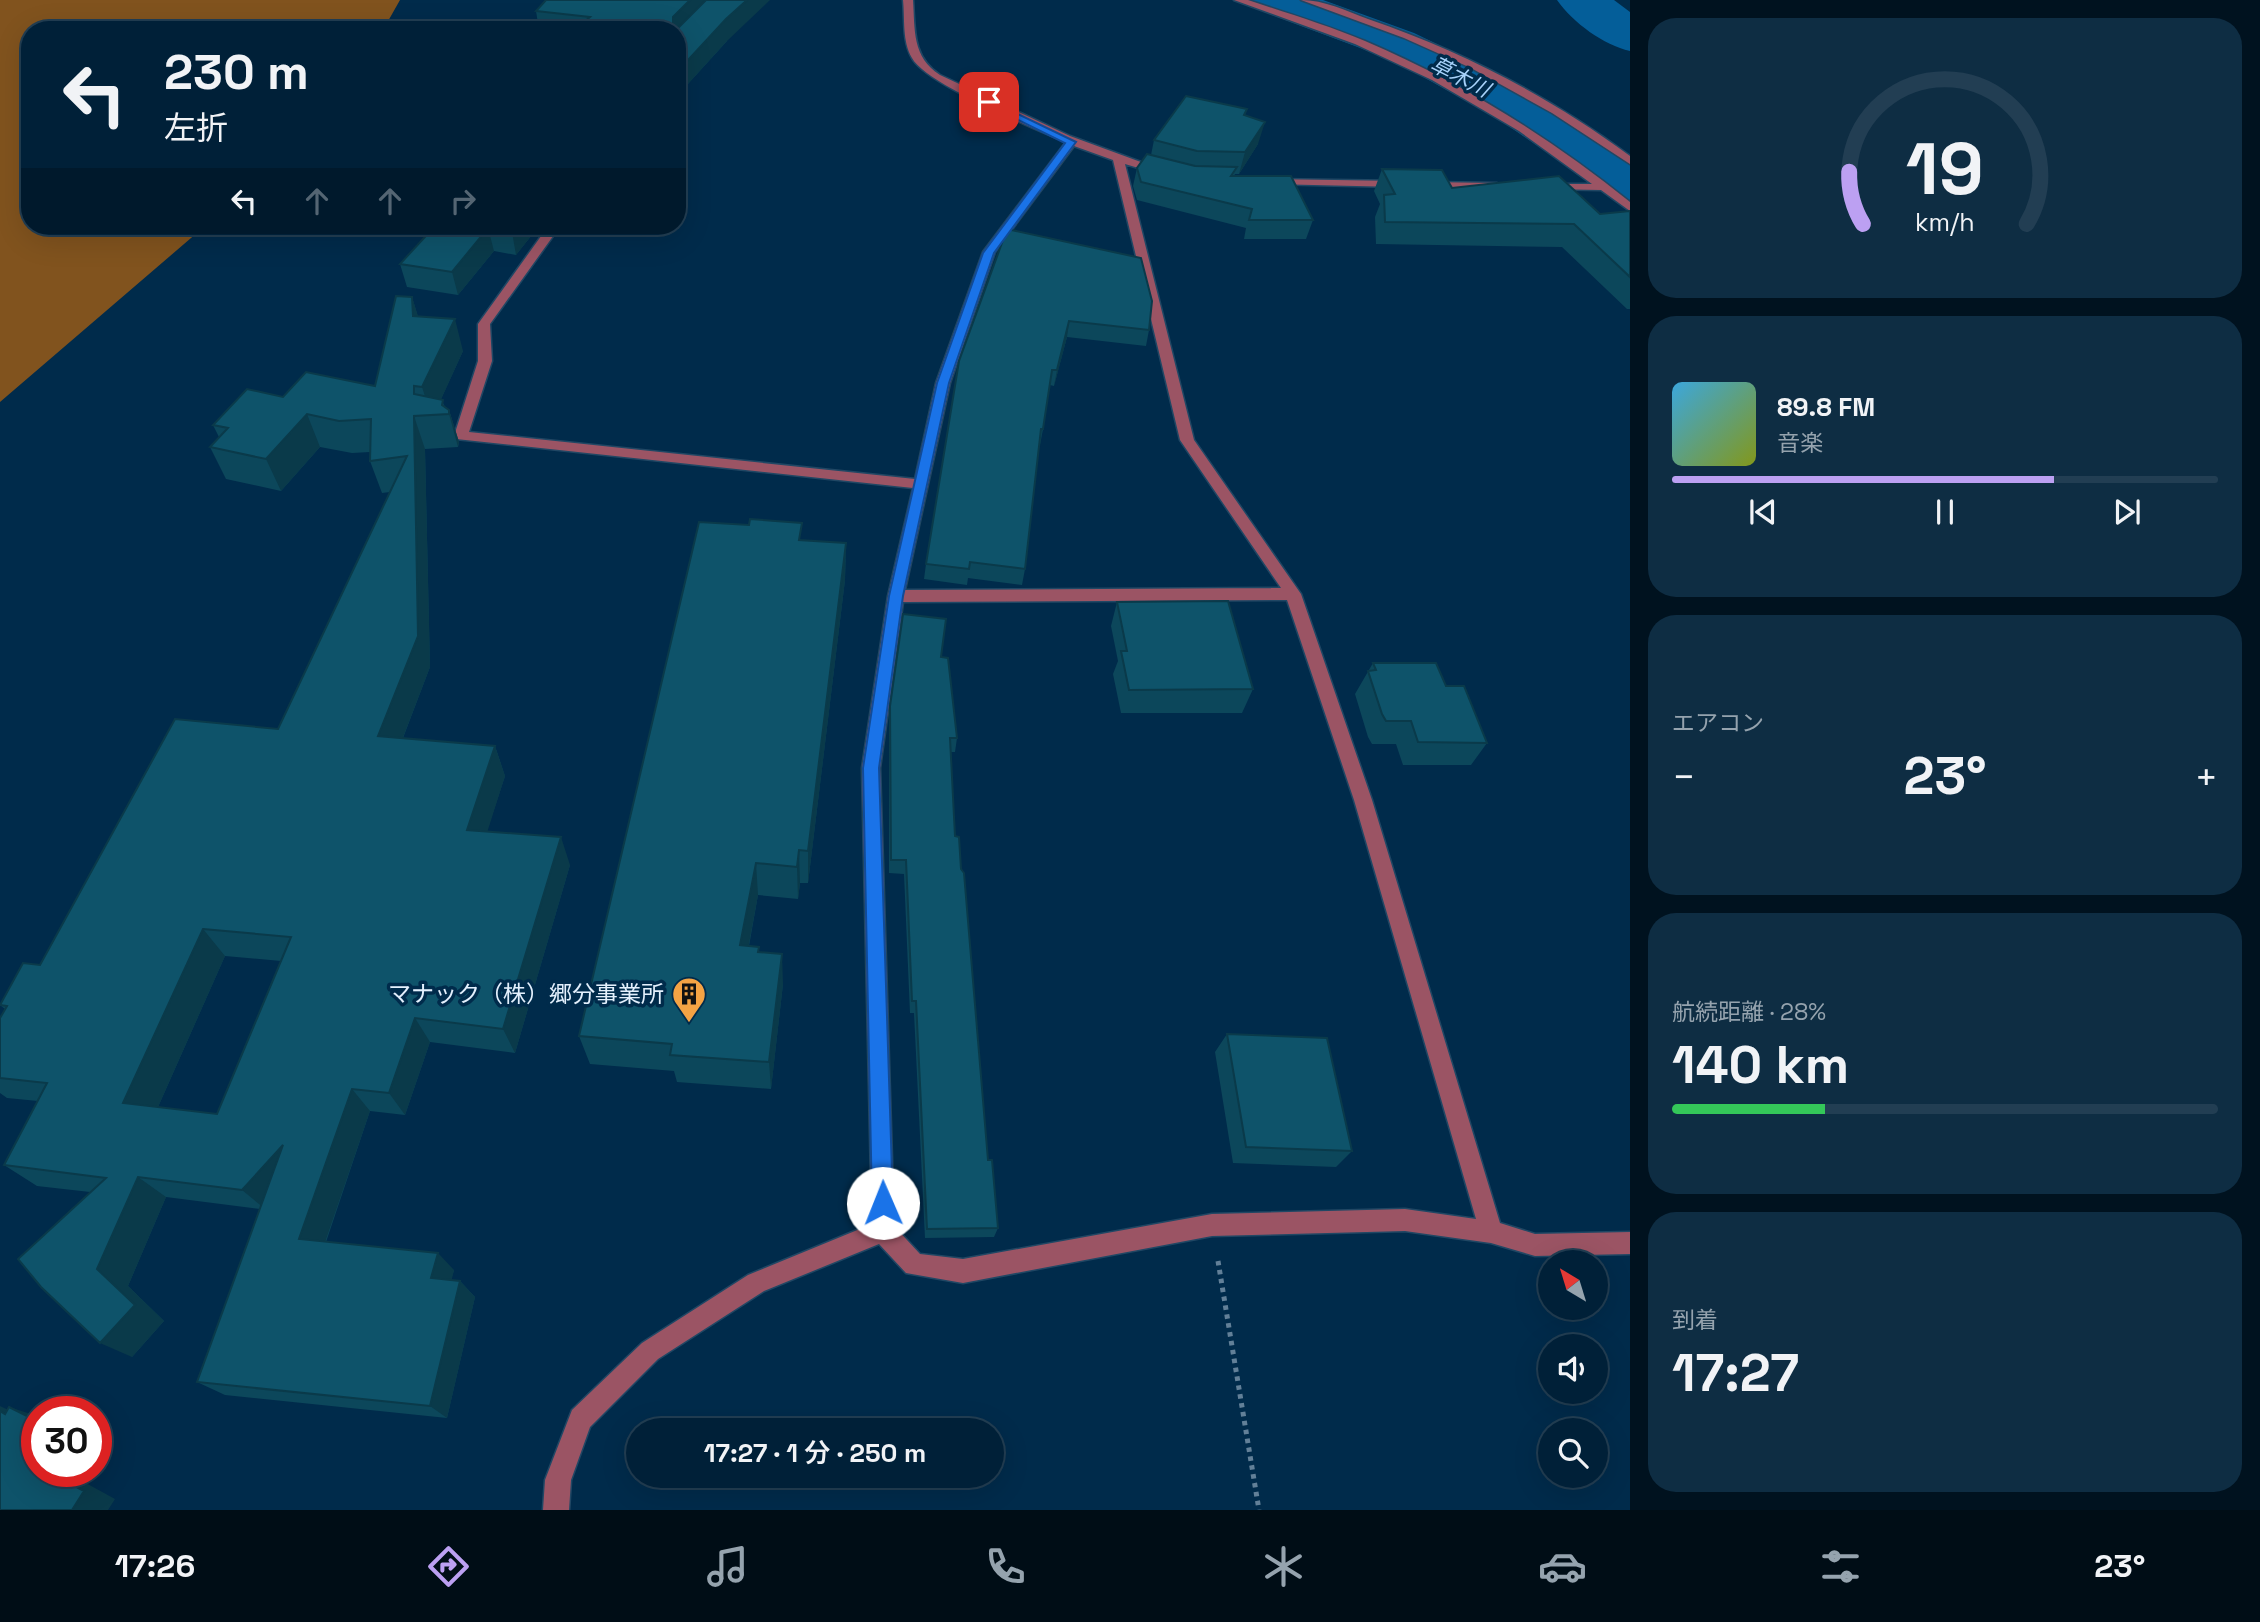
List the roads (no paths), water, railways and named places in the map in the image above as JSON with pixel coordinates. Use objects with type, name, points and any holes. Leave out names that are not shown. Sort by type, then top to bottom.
[{"type":"street","points":[[908,0],[912,49],[920,64],[942,79],[1071,142],[1118,160],[1171,174]]},
{"type":"street","points":[[1239,0],[1376,49],[1481,99],[1564,155],[1630,208]]},
{"type":"street","points":[[1306,0],[1423,42],[1609,145],[1630,161]]},
{"type":"street","points":[[1481,99],[1511,89]]},
{"type":"street","points":[[1071,142],[989,253],[943,383],[896,596],[871,768],[883,1231],[914,1265],[963,1271],[1212,1225],[1405,1220],[1491,1232],[1535,1245],[1630,1243]]},
{"type":"street","points":[[1118,160],[1187,440],[1293,594],[1363,800],[1491,1232]]},
{"type":"street","points":[[1256,181],[1509,186]]},
{"type":"street","points":[[1536,186],[1604,187]]},
{"type":"street","points":[[548,235],[484,324],[485,361],[461,436],[921,484]]},
{"type":"street","points":[[896,596],[1293,594]]},
{"type":"street","points":[[556,1510],[558,1480],[581,1419],[650,1351],[756,1283],[883,1231]]},
{"type":"waterway","name":"草木川","points":[[1276,0],[1396,44],[1458,73],[1546,125],[1630,182]]},
{"type":"waterway","points":[[1582,0],[1630,36]]},
{"type":"place","name":"マナック（株）郷分事業所","points":[[689,1024]]}]
